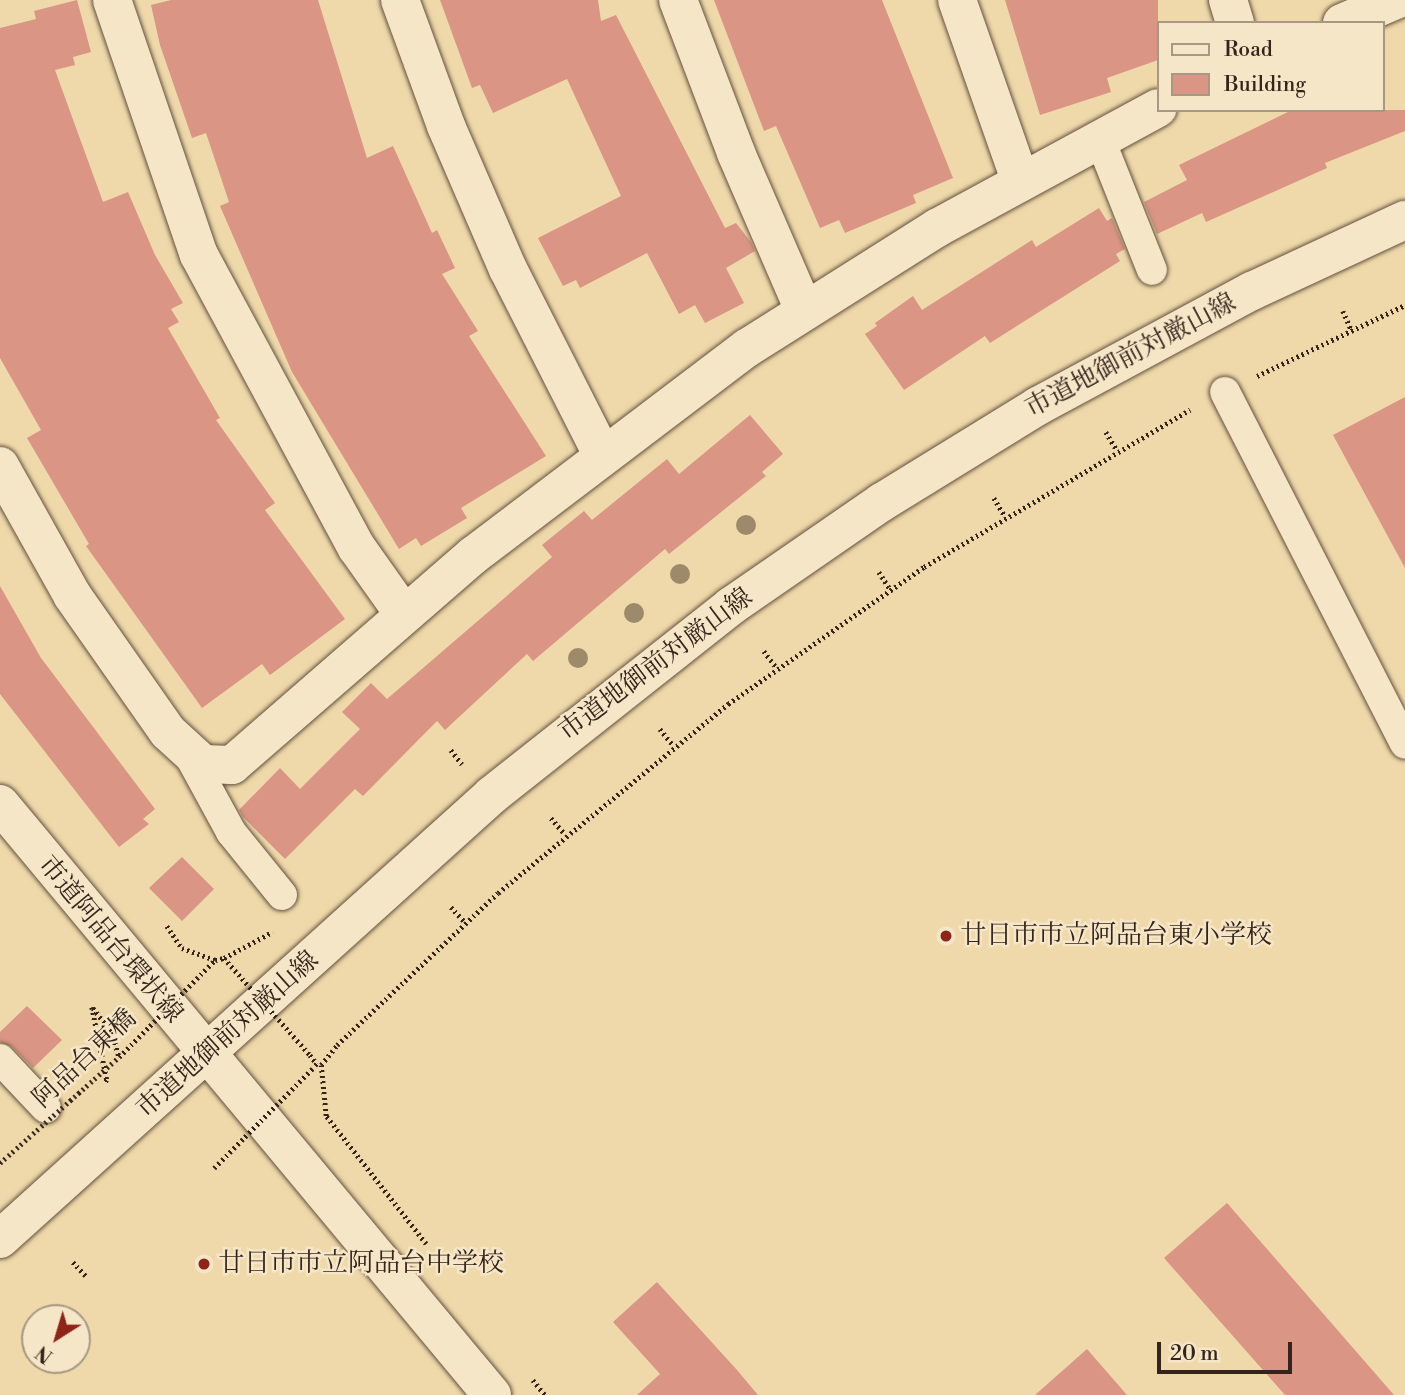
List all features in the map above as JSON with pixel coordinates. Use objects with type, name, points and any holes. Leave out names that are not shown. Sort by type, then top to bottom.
[{"type":"street","points":[[112,0],[199,255],[357,548],[402,613]]},
{"type":"street","points":[[400,0],[446,126],[508,269],[602,454]]},
{"type":"street","points":[[678,0],[736,153],[804,310]]},
{"type":"street","points":[[957,0],[1020,180]]},
{"type":"street","points":[[1228,0],[1235,21]]},
{"type":"street","points":[[1347,21],[1396,0]]},
{"type":"street","points":[[0,466],[72,595],[168,732],[203,764],[232,765],[402,613],[602,454],[804,310],[1020,180],[1156,109]]},
{"type":"street","points":[[1099,137],[1152,270]]},
{"type":"street","name":"市道地御前対厳山線","points":[[0,1240],[538,755],[731,606],[892,496],[1038,406],[1252,291],[1405,220]]},
{"type":"street","points":[[1225,392],[1405,744]]},
{"type":"street","points":[[188,753],[231,832],[282,895]]},
{"type":"street","name":"市道阿品台環状線","points":[[0,804],[492,1395]]},
{"type":"street","points":[[0,1059],[46,1108]]},
{"type":"path","points":[[214,1168],[465,922],[565,834],[776,668],[890,589],[1005,516],[1117,450],[1225,392],[1405,305]]},
{"type":"path","points":[[1342,310],[1352,329]]},
{"type":"path","points":[[1106,432],[1117,450]]},
{"type":"path","points":[[994,498],[1005,516]]},
{"type":"path","points":[[879,572],[890,589]]},
{"type":"path","points":[[764,651],[776,668]]},
{"type":"path","points":[[660,729],[674,746]]},
{"type":"path","points":[[451,750],[464,766]]},
{"type":"path","points":[[551,818],[565,834]]},
{"type":"path","points":[[451,907],[465,922]]},
{"type":"path","points":[[167,926],[182,948],[215,960],[224,958],[310,1055],[317,1066],[326,1116],[435,1255]]},
{"type":"path","name":"阿品台東橋","points":[[0,1163],[119,1057],[215,960]]},
{"type":"path","points":[[107,1080],[93,1007],[112,1032],[119,1057]]},
{"type":"path","points":[[74,1262],[87,1277]]},
{"type":"path","points":[[528,1374],[545,1395]]},
{"type":"building","points":[[77,0],[91,52],[73,57],[75,65],[55,70],[103,202],[128,192],[155,255],[183,303],[171,309],[179,322],[168,328],[220,418],[216,420],[275,503],[265,510],[345,619],[270,675],[262,664],[202,708],[86,546],[89,544],[27,438],[41,430],[0,358],[0,28],[36,19],[34,11]]},
{"type":"building","points":[[171,0],[318,0],[367,158],[393,146],[432,233],[437,230],[455,268],[442,274],[478,331],[469,336],[546,456],[461,508],[467,518],[421,546],[416,538],[399,549],[292,372],[220,206],[229,202],[206,133],[192,138],[160,45],[151,5]]},
{"type":"building","points":[[440,0],[598,0],[601,21],[616,15],[725,228],[736,223],[755,251],[726,268],[744,303],[705,323],[695,305],[679,314],[647,253],[580,288],[576,280],[563,286],[538,238],[621,196],[567,79],[493,113],[480,85],[472,88]]},
{"type":"building","points":[[714,0],[882,0],[953,178],[913,195],[916,203],[845,233],[839,220],[820,228],[776,126],[764,131]]},
{"type":"building","points":[[1005,0],[1158,0],[1156,61],[1107,78],[1111,92],[1040,115]]},
{"type":"building","points":[[1405,110],[1405,131],[1325,163],[1327,168],[1206,222],[1202,213],[1157,234],[1144,202],[1187,180],[1179,165],[1288,112]]},
{"type":"building","points":[[1099,208],[1107,221],[1112,218],[1125,249],[1116,254],[1120,261],[990,343],[985,336],[904,390],[865,334],[877,326],[875,323],[913,296],[922,310],[1032,240],[1036,247]]},
{"type":"building","points":[[1405,397],[1405,568],[1333,435]]},
{"type":"building","points":[[750,415],[783,454],[762,472],[766,476],[669,554],[665,549],[533,661],[527,654],[445,730],[437,721],[363,796],[355,789],[285,859],[243,817],[239,810],[280,768],[300,789],[360,729],[342,712],[371,683],[387,699],[552,557],[542,545],[584,511],[592,520],[667,459],[679,474]]},
{"type":"building","points":[[0,586],[41,658],[155,809],[143,819],[149,824],[119,847],[0,694]]},
{"type":"building","points":[[182,857],[214,889],[182,921],[149,888]]},
{"type":"building","points":[[27,1006],[62,1040],[33,1068],[12,1047],[0,1042],[0,1032]]},
{"type":"building","points":[[1227,1203],[1394,1395],[1285,1395],[1164,1258]]},
{"type":"building","points":[[657,1282],[758,1395],[637,1395],[660,1374],[613,1322]]},
{"type":"building","points":[[1087,1349],[1127,1395],[1035,1395]]},
{"type":"place","name":"廿日市市立阿品台東小学校","points":[[946,936]]},
{"type":"place","name":"廿日市市立阿品台中学校","points":[[204,1264]]}]
